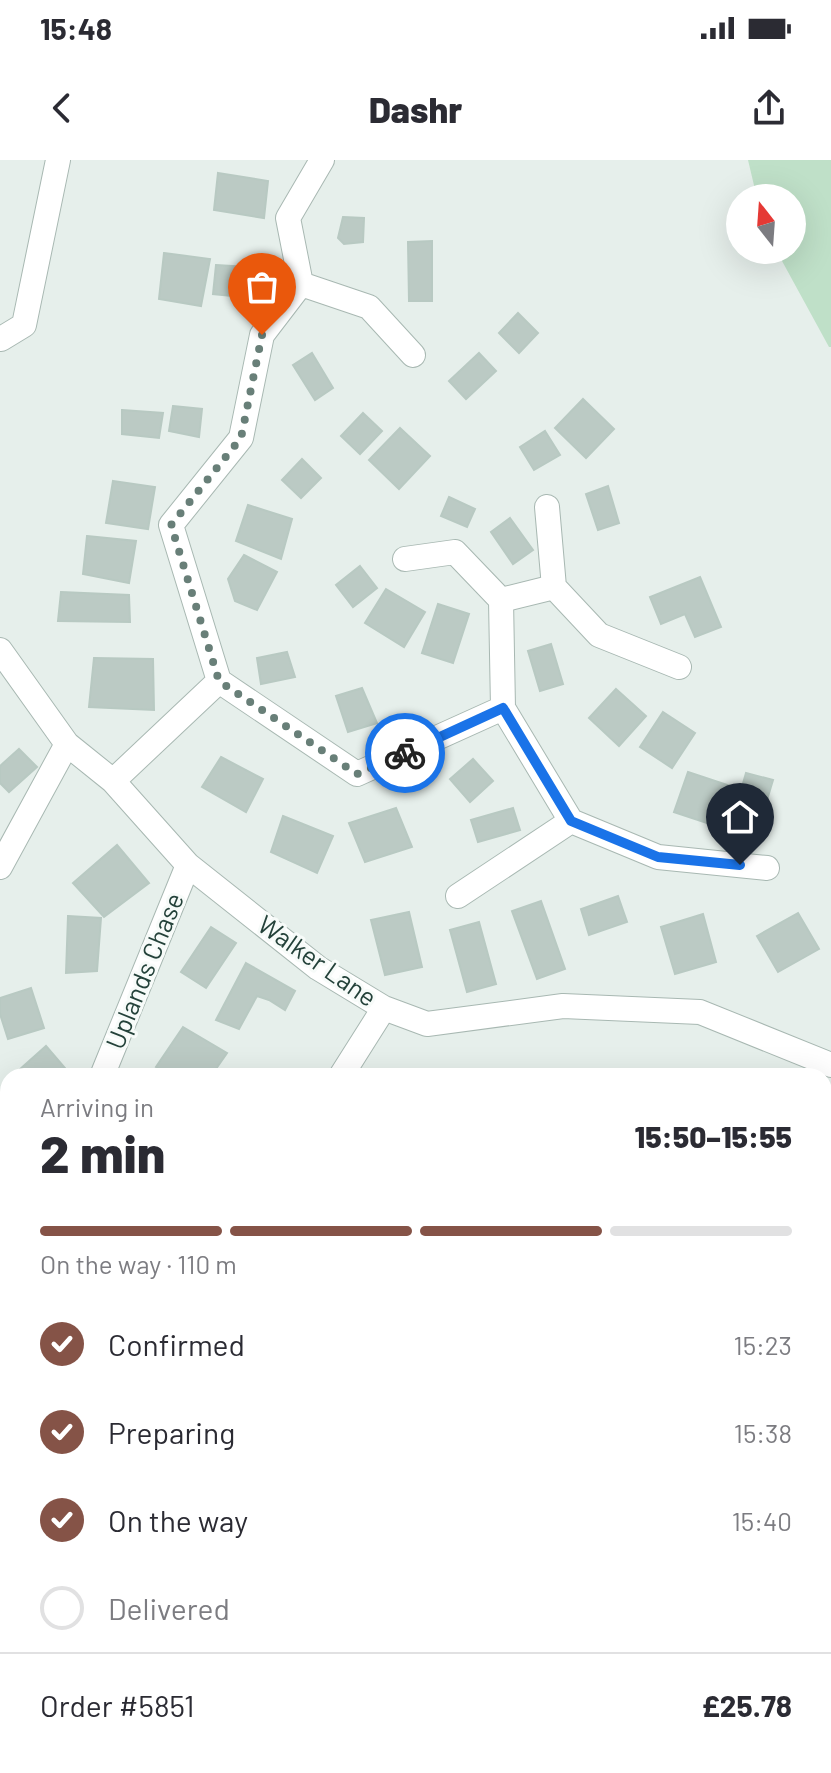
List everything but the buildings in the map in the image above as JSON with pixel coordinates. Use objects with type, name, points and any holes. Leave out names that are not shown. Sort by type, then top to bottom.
[{"type":"street","points":[[1,339],[24,325],[58,160]]},
{"type":"street","points":[[322,160],[288,218],[301,284],[262,335],[241,438],[171,525],[219,681],[357,774],[503,708]]},
{"type":"street","points":[[301,284],[369,307],[413,355]]},
{"type":"street","points":[[547,507],[554,587],[599,635],[679,667]]},
{"type":"street","points":[[405,559],[455,552],[501,600],[503,708],[571,821],[658,857],[767,868]]},
{"type":"street","points":[[501,600],[554,587]]},
{"type":"street","name":"Walker Lane","points":[[0,650],[67,744],[113,781],[188,865],[318,968],[384,1008],[427,1024],[563,1006],[700,1012],[831,1065]]},
{"type":"street","points":[[113,781],[219,681]]},
{"type":"street","points":[[0,867],[67,744]]},
{"type":"street","points":[[458,896],[571,821]]},
{"type":"street","name":"Uplands Chase","points":[[108,1068],[188,865]]},
{"type":"street","points":[[346,1068],[384,1008]]},
{"type":"green space","points":[[748,160],[831,160],[831,347],[784,264],[806,264],[806,184],[754,184]]},
{"type":"way so far","points":[[262,335],[241,438],[171,525],[219,681],[357,774],[405,753]]},
{"type":"route","points":[[405,753],[503,708],[571,821],[658,857],[740,865]]}]
